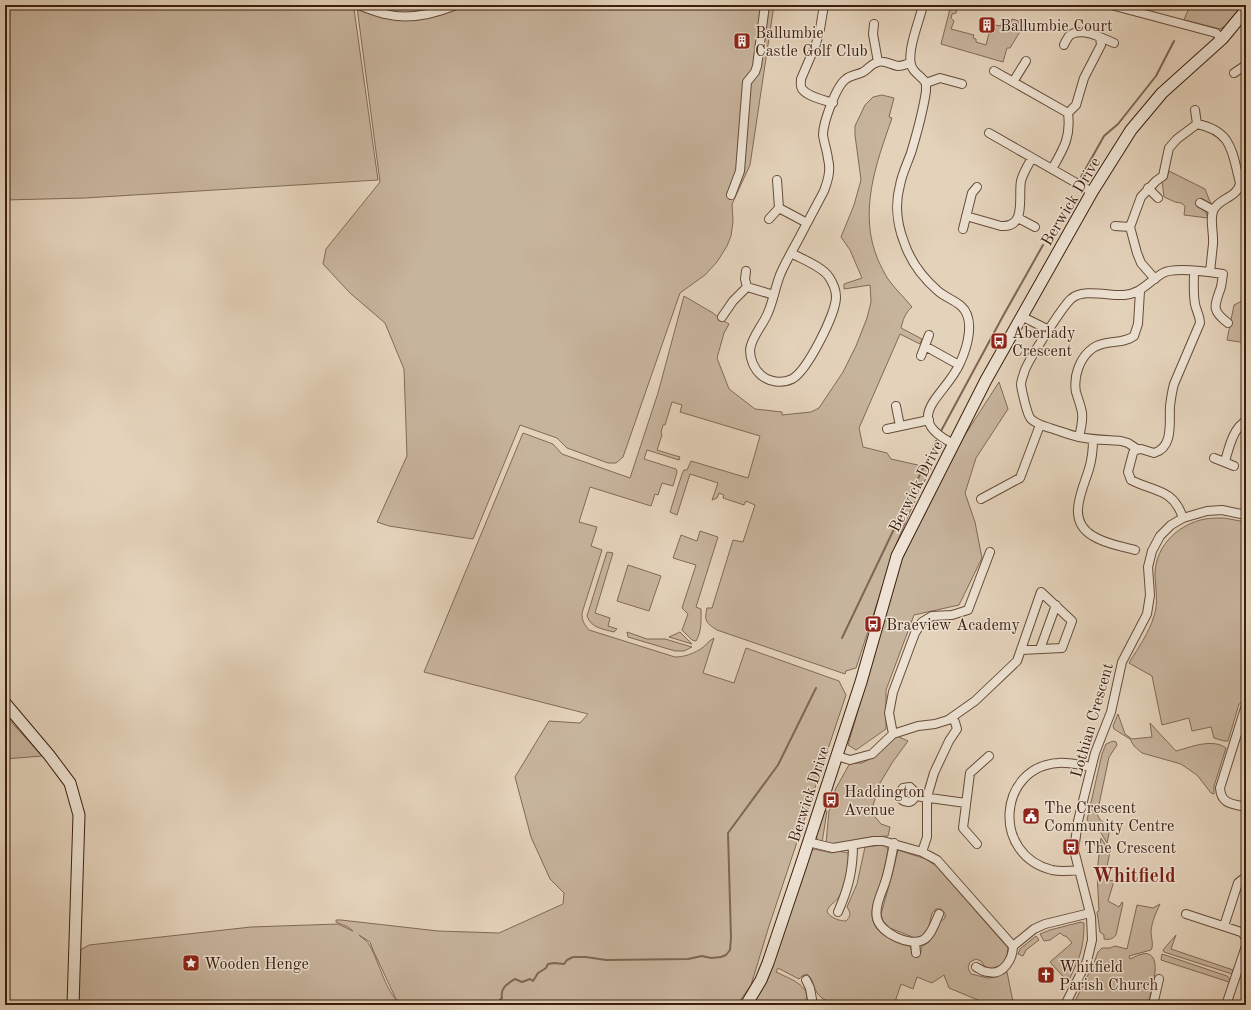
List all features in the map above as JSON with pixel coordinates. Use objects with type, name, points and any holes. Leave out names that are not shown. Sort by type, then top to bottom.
[{"type":"street","points":[[358,5],[386,15],[403,16],[428,14],[456,5]]},
{"type":"street","points":[[731,195],[740,171],[747,82],[755,72],[757,66],[765,5]]},
{"type":"street","points":[[824,5],[816,44],[801,79],[800,85],[803,90],[810,94],[832,103]]},
{"type":"street","points":[[923,5],[910,53],[910,63],[913,69],[926,82],[925,100],[911,153],[900,184],[897,203],[899,222],[904,242],[917,267],[938,291],[962,307],[967,316],[969,325],[966,344],[959,365],[953,376],[931,403],[928,412],[928,420],[932,429],[938,435],[954,444]]},
{"type":"street","points":[[1111,5],[1216,33],[1222,39]]},
{"type":"street","name":"Berwick Drive","points":[[746,1005],[761,980],[768,963],[861,682],[897,556],[986,380],[1021,316],[1092,192],[1131,130],[1162,93],[1222,39],[1246,10]]},
{"type":"street","points":[[874,24],[873,34],[878,62]]},
{"type":"street","points":[[1064,45],[1069,36],[1077,32],[1090,33],[1114,43]]},
{"type":"street","points":[[1068,113],[1076,105],[1084,78],[1101,45],[1100,37]]},
{"type":"street","points":[[1013,82],[1026,61]]},
{"type":"street","points":[[791,253],[824,271],[834,287],[836,298],[834,309],[810,359],[800,373],[791,379],[779,382],[761,376],[751,360],[750,350],[753,340],[766,316],[780,275],[791,253],[824,191],[828,181],[830,169],[823,133],[825,121],[832,103],[840,85],[845,80],[851,76],[862,73],[869,66],[878,62],[885,62],[897,66],[903,66],[910,63]]},
{"type":"street","points":[[1234,73],[1246,65]]},
{"type":"street","points":[[994,71],[1068,113]]},
{"type":"street","points":[[926,82],[940,78],[962,84]]},
{"type":"street","points":[[1195,110],[1197,124]]},
{"type":"street","points":[[1052,169],[1067,138],[1070,126],[1068,113]]},
{"type":"street","points":[[1155,279],[1142,263],[1137,253],[1130,227],[1141,197],[1148,188],[1164,176],[1169,148],[1176,140],[1197,124]]},
{"type":"street","points":[[1197,124],[1216,130],[1223,136],[1229,145],[1243,189],[1236,192],[1216,206],[1213,210],[1213,243],[1210,272]]},
{"type":"street","points":[[989,133],[1092,192]]},
{"type":"street","points":[[966,216],[1007,226],[1013,224],[1018,218],[1023,176],[1032,158]]},
{"type":"street","points":[[769,219],[779,208],[777,180]]},
{"type":"street","points":[[963,229],[972,193],[978,187]]},
{"type":"street","points":[[1148,188],[1158,198]]},
{"type":"street","points":[[1200,203],[1213,210]]},
{"type":"street","points":[[779,208],[807,223]]},
{"type":"street","points":[[1018,218],[1035,227]]},
{"type":"street","points":[[1115,226],[1130,227]]},
{"type":"street","points":[[1194,270],[1194,296],[1200,323],[1174,384],[1170,405],[1170,431],[1167,442],[1162,450],[1154,453],[1141,450],[1122,441],[1079,437],[1040,425],[1031,419],[1021,384],[1024,371],[1071,298],[1079,294],[1125,295],[1140,291],[1164,273],[1194,270],[1223,274],[1215,303],[1216,311],[1228,323]]},
{"type":"street","points":[[746,271],[745,279],[747,287]]},
{"type":"street","points":[[747,287],[774,295]]},
{"type":"street","points":[[722,317],[733,301],[747,287]]},
{"type":"street","points":[[1079,437],[1082,427],[1082,412],[1076,385],[1078,369],[1089,350],[1099,344],[1124,341],[1134,336],[1138,324],[1140,291]]},
{"type":"street","points":[[1021,316],[1049,330]]},
{"type":"street","points":[[921,356],[929,335]]},
{"type":"street","points":[[925,346],[959,365]]},
{"type":"street","points":[[896,406],[900,426]]},
{"type":"street","points":[[887,429],[928,420]]},
{"type":"street","points":[[1225,461],[1230,444],[1238,428],[1246,422]]},
{"type":"street","points":[[981,499],[1020,478],[1040,425]]},
{"type":"street","points":[[1093,439],[1091,460],[1077,506],[1080,521],[1086,530],[1097,539],[1134,550]]},
{"type":"street","points":[[1141,450],[1133,453],[1128,469],[1130,478],[1166,494],[1178,506],[1183,518]]},
{"type":"street","points":[[1214,458],[1225,461],[1234,466]]},
{"type":"street","name":"Lothian Crescent","points":[[1065,1005],[1087,961],[1092,933],[1090,913],[1074,850],[1075,837],[1091,767],[1111,712],[1122,662],[1147,614],[1150,600],[1148,567],[1152,551],[1160,536],[1183,518],[1207,511],[1222,510],[1246,515]]},
{"type":"street","points":[[893,734],[889,713],[893,692],[915,633],[922,622],[932,616],[952,615],[968,610],[990,552]]},
{"type":"street","points":[[837,756],[850,760],[872,754],[893,734],[918,726],[935,724],[948,720],[975,701],[1017,661],[1041,592],[1072,621],[1062,648],[1021,650]]},
{"type":"street","points":[[1040,649],[1056,605]]},
{"type":"street","points":[[5,703],[49,755],[70,783],[79,816],[73,1005]]},
{"type":"street","points":[[1246,705],[1220,788],[1220,794],[1223,800],[1228,803],[1246,807]]},
{"type":"street","points":[[922,852],[927,837],[928,797],[934,772],[949,741],[957,729],[955,722],[951,718]]},
{"type":"street","points":[[977,844],[963,828],[970,773],[989,756]]},
{"type":"street","points":[[1079,870],[1053,870],[1038,865],[1026,857],[1013,839],[1010,828],[1009,809],[1012,798],[1018,787],[1033,771],[1044,766],[1067,762],[1091,767]]},
{"type":"street","points":[[915,796],[966,803]]},
{"type":"street","points":[[808,842],[833,848],[874,841],[883,841],[922,852],[937,860],[1013,946],[1011,959],[1006,966],[996,972],[989,973],[976,967]]},
{"type":"street","points":[[894,843],[887,877],[877,908],[877,918],[880,926],[887,933],[907,941],[915,942],[923,940],[929,934],[939,914]]},
{"type":"street","points":[[838,912],[851,875],[853,845]]},
{"type":"street","points":[[1224,926],[1238,883],[1243,879],[1246,879]]},
{"type":"street","points":[[1013,946],[1034,929],[1045,924],[1090,913]]},
{"type":"street","points":[[1186,914],[1241,932],[1246,937]]},
{"type":"street","points":[[915,942],[916,953]]},
{"type":"street","points":[[1226,1005],[1246,946]]},
{"type":"street","points":[[1153,1005],[1158,979]]},
{"type":"street","points":[[806,980],[810,988],[812,1005],[824,1005]]},
{"type":"shaded area","points":[[35,5],[343,5],[354,9],[378,180],[85,198],[5,200],[5,8],[21,8]]},
{"type":"shaded area","points":[[354,5],[458,5],[460,7],[464,5],[774,5],[750,165],[732,204],[733,222],[731,236],[727,246],[717,262],[705,275],[680,293],[623,457],[616,463],[608,463],[567,448],[557,438],[520,425],[473,539],[389,526],[377,522],[407,456],[404,369],[385,323],[350,293],[323,264],[326,249],[380,182],[357,7]]},
{"type":"shaded area","points":[[951,5],[958,5],[956,13],[952,14],[951,18],[954,21],[951,29],[974,35],[973,38],[976,39],[976,42],[986,45],[989,33],[992,33],[995,25],[1001,26],[1002,20],[1011,23],[1012,19],[1019,21],[1019,23],[1024,25],[1010,48],[1007,48],[1003,62],[941,44]]},
{"type":"shaded area","points":[[1190,5],[1242,5],[1227,25],[1220,29],[1184,20]]},
{"type":"shaded area","points":[[882,95],[894,98],[889,117],[892,118],[875,170],[869,206],[872,242],[878,260],[887,277],[912,307],[906,314],[901,328],[922,339],[920,344],[900,334],[859,428],[863,447],[887,453],[891,459],[931,468],[897,542],[856,668],[846,671],[845,674],[717,630],[710,625],[706,619],[707,608],[712,608],[733,540],[743,542],[755,505],[746,501],[744,505],[723,498],[724,495],[719,493],[717,498],[712,500],[718,483],[690,474],[677,515],[670,512],[682,474],[684,470],[687,470],[691,461],[748,478],[760,436],[680,412],[682,405],[672,402],[665,425],[663,425],[661,432],[662,435],[657,450],[680,457],[679,460],[647,450],[644,459],[676,469],[677,472],[673,486],[662,483],[658,495],[655,494],[651,506],[590,487],[579,522],[597,527],[591,546],[602,550],[582,613],[582,618],[589,630],[675,657],[691,654],[701,649],[714,638],[703,673],[734,683],[746,648],[839,681],[846,695],[769,926],[751,985],[737,1005],[403,1005],[396,999],[370,942],[359,935],[369,944],[387,985],[395,999],[401,1005],[73,1005],[75,953],[89,945],[251,927],[338,924],[353,931],[336,922],[336,920],[438,931],[499,933],[563,904],[564,893],[550,879],[531,837],[515,777],[549,721],[580,723],[588,714],[424,672],[523,433],[553,444],[562,454],[630,478],[658,393],[684,296],[729,324],[724,333],[717,358],[729,389],[755,409],[782,412],[782,415],[811,412],[819,408],[843,372],[856,346],[867,318],[871,302],[870,285],[844,289],[844,284],[862,278],[850,250],[841,237],[854,205],[861,180],[855,126],[865,105],[873,97]]},
{"type":"shaded area","points":[[1169,171],[1205,189],[1211,204],[1201,198],[1197,206],[1206,212],[1208,218],[1184,215],[1185,206],[1164,197],[1162,181],[1166,179]]},
{"type":"shaded area","points":[[1246,287],[1246,343],[1227,340],[1234,305],[1244,300]]},
{"type":"shaded area","points":[[999,382],[1008,409],[976,458],[965,493],[975,522],[982,558],[959,605],[914,615],[886,690],[886,729],[856,750],[848,745],[902,558],[963,438]]},
{"type":"shaded area","points":[[1224,518],[1246,522],[1246,691],[1242,703],[1239,704],[1228,741],[1214,738],[1211,727],[1192,731],[1189,718],[1162,725],[1152,676],[1129,663],[1146,634],[1154,616],[1157,600],[1155,573],[1156,563],[1164,545],[1171,537],[1186,526],[1205,519]]},
{"type":"shaded area","points":[[700,531],[718,537],[696,607],[701,609],[701,617],[700,629],[696,641],[692,640],[682,630],[688,614],[682,608],[696,565],[673,558],[681,535],[697,541]]},
{"type":"shaded area","points":[[607,552],[613,553],[595,613],[610,618],[608,626],[617,629],[614,632],[594,626],[587,616]]},
{"type":"shaded area","points":[[628,565],[661,576],[649,611],[617,601]]},
{"type":"shaded area","points":[[627,632],[647,639],[665,639],[692,647],[684,651],[675,651],[628,637]]},
{"type":"shaded area","points":[[680,632],[692,644],[669,637]]},
{"type":"shaded area","points":[[1118,714],[1125,734],[1132,739],[1152,737],[1150,723],[1176,751],[1201,744],[1214,744],[1226,748],[1214,786],[1214,794],[1211,793],[1197,775],[1181,764],[1142,753],[1134,746],[1130,739],[1114,729],[1113,726]]},
{"type":"shaded area","points":[[5,715],[42,756],[5,759]]},
{"type":"shaded area","points":[[895,735],[908,741],[880,783],[871,812],[881,824],[890,827],[888,836],[871,837],[833,845],[826,843],[829,811],[834,800],[835,790],[850,763],[862,763],[874,757]]},
{"type":"shaded area","points":[[1113,741],[1116,742],[1117,745],[1109,757],[1097,814],[1100,820],[1110,828],[1107,843],[1101,833],[1087,820],[1102,754],[1106,744]]},
{"type":"shaded area","points":[[825,811],[827,811],[822,843],[818,841],[816,833]]},
{"type":"shaded area","points":[[1101,838],[1106,846],[1111,847],[1105,876],[1108,880],[1114,881],[1108,901],[1119,907],[1122,902],[1123,903],[1116,935],[1108,939],[1104,939],[1104,935],[1100,932],[1097,912],[1099,911],[1097,872]]},
{"type":"shaded area","points":[[886,846],[888,850],[872,911],[872,919],[879,931],[890,939],[910,946],[913,955],[918,956],[921,952],[921,947],[929,942],[936,925],[945,918],[945,913],[941,909],[936,909],[932,913],[928,930],[926,930],[922,936],[915,938],[890,928],[883,921],[881,914],[898,850],[926,859],[936,866],[1008,948],[1003,964],[991,969],[985,967],[981,961],[976,959],[970,962],[968,968],[971,974],[988,978],[996,977],[1007,972],[1013,1002],[1003,1005],[990,1005],[949,988],[944,975],[932,983],[917,977],[913,989],[901,984],[894,1005],[860,1005],[854,1001],[847,1005],[842,1005],[829,1002],[821,997],[807,974],[799,979],[778,968],[776,972],[793,980],[803,987],[807,996],[805,1002],[798,1005],[750,1005],[809,852],[814,849],[832,853],[839,851],[848,853],[848,869],[843,888],[839,897],[827,912],[835,919],[846,921],[850,914],[847,907],[857,884],[865,847]]},
{"type":"shaded area","points":[[1160,904],[1154,917],[1152,927],[1151,950],[1129,956],[1130,959],[1141,954],[1148,954],[1155,962],[1153,985],[1148,1005],[1073,1005],[1098,952],[1102,948],[1110,948],[1115,946],[1127,949],[1137,905],[1153,908]]},
{"type":"shaded area","points":[[1081,922],[1084,923],[1082,947],[1068,982],[1050,962],[1072,943],[1066,936],[1060,933],[1050,940],[1044,941],[1040,934]]},
{"type":"shaded area","points":[[1176,935],[1171,949],[1233,970],[1232,974],[1164,952],[1163,950]]},
{"type":"shaded area","points":[[1036,936],[1039,940],[1026,950],[1023,956],[1018,954],[1020,949]]},
{"type":"shaded area","points":[[1162,954],[1227,976],[1230,979],[1229,982],[1161,960]]},
{"type":"waterway","points":[[1081,177],[1104,136],[1118,124],[1156,76],[1174,41]]},
{"type":"waterway","points":[[941,431],[1043,245]]},
{"type":"waterway","points":[[842,638],[936,441]]},
{"type":"waterway","points":[[469,1005],[475,1005],[487,1001],[499,1001],[502,998],[503,989],[515,979],[522,982],[530,979],[533,981],[538,973],[546,968],[548,964],[564,964],[567,960],[573,957],[606,960],[688,959],[702,956],[711,958],[726,955],[730,950],[731,938],[728,833],[778,765],[816,688]]},
{"type":"place","name":"Ballumbie Court","points":[[987,25]]},
{"type":"place","name":"Ballumbie Castle Golf Club","points":[[742,41]]},
{"type":"place","name":"Aberlady Crescent","points":[[999,341]]},
{"type":"place","name":"Braeview Academy","points":[[873,624]]},
{"type":"place","name":"Haddington Avenue","points":[[831,800]]},
{"type":"place","name":"The Crescent Community Centre","points":[[1031,816]]},
{"type":"place","name":"The Crescent","points":[[1071,847]]},
{"type":"place","name":"Wooden Henge","points":[[191,963]]},
{"type":"place","name":"Whitfield Parish Church","points":[[1046,975]]},
{"type":"district","name":"Whitfield","points":[[1134,875]]}]
